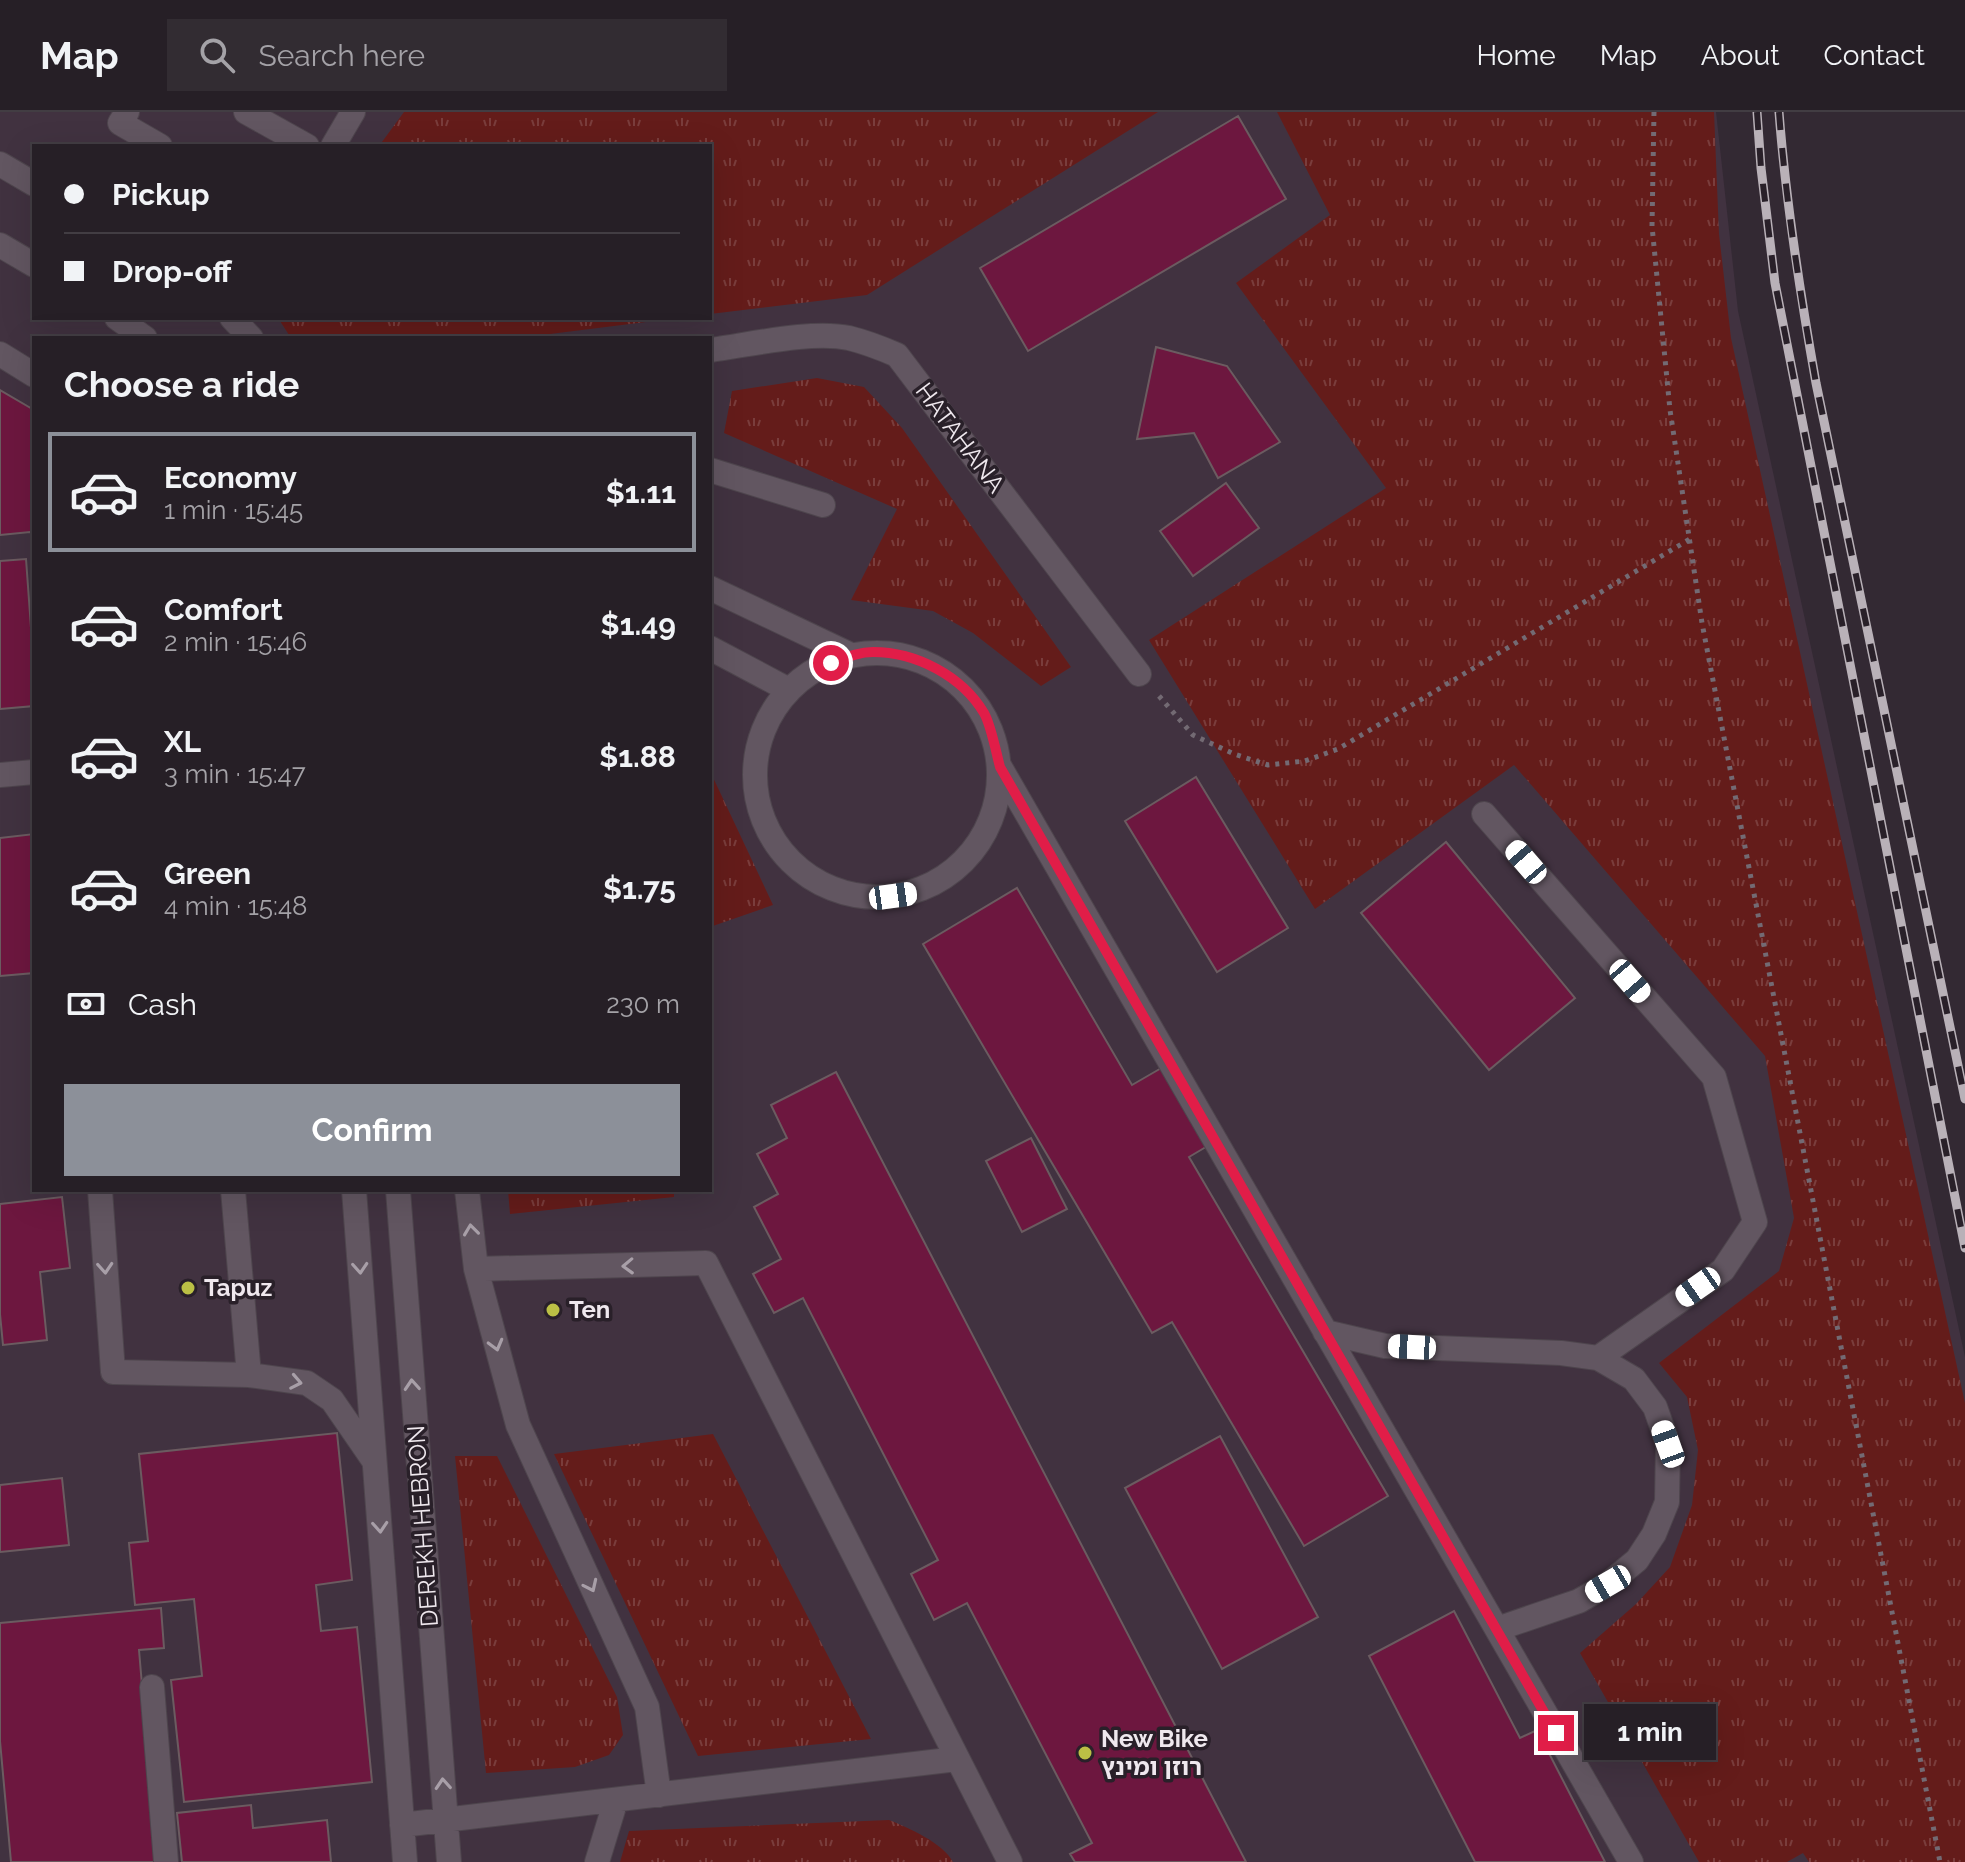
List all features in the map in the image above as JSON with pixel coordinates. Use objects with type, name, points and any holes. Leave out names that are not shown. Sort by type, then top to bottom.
[{"type":"street","points":[[127,112],[120,123],[157,144]]},
{"type":"street","points":[[246,112],[303,144]]},
{"type":"street","points":[[334,144],[353,112]]},
{"type":"street","points":[[0,164],[32,183]]},
{"type":"street","points":[[0,245],[32,264]]},
{"type":"street","points":[[120,320],[142,336]]},
{"type":"street","points":[[234,320],[249,336]]},
{"type":"street","name":"HATAHANA","points":[[712,350],[811,336],[846,338],[897,355],[1139,674]]},
{"type":"street","points":[[0,354],[32,374]]},
{"type":"street","points":[[712,471],[823,505]]},
{"type":"street","points":[[712,589],[851,655]]},
{"type":"street","points":[[712,649],[789,690]]},
{"type":"street","points":[[1000,767],[989,827],[964,863],[911,894],[876,898],[833,891],[804,874],[775,843],[760,813],[755,770],[765,726],[789,690],[811,672],[851,655],[874,652],[916,658],[957,681],[984,714],[1000,767],[1631,1862]]},
{"type":"street","points":[[0,775],[32,772]]},
{"type":"street","points":[[1484,814],[1714,1077],[1755,1222],[1723,1270],[1598,1358]]},
{"type":"street","points":[[100,1192],[113,1372],[249,1375],[307,1383],[332,1400],[375,1463]]},
{"type":"street","points":[[233,1192],[249,1375]]},
{"type":"street","name":"DEREKH HEBRON","points":[[354,1192],[405,1862]]},
{"type":"street","name":"DEREKH HEBRON","points":[[398,1192],[449,1862]]},
{"type":"street","points":[[467,1192],[476,1269],[518,1425],[647,1707],[659,1795]]},
{"type":"street","points":[[476,1269],[706,1263],[1010,1862]]},
{"type":"street","points":[[1325,1332],[1385,1346],[1561,1353],[1598,1358],[1634,1379],[1655,1407],[1668,1444],[1667,1502],[1654,1534],[1637,1560],[1608,1584],[1579,1601],[1497,1629]]},
{"type":"street","points":[[152,1687],[166,1862]]},
{"type":"street","points":[[402,1825],[957,1759]]},
{"type":"street","points":[[597,1862],[616,1800]]},
{"type":"path","points":[[1654,112],[1652,226],[1670,410],[1702,623],[1940,1862]]},
{"type":"path","points":[[1139,674],[1193,735],[1234,754],[1268,765],[1305,761],[1338,749],[1690,539]]},
{"type":"shaded area","points":[[0,112],[1716,112],[1738,311],[1965,1357],[1965,1862],[0,1862]]},
{"type":"green space","points":[[404,112],[1158,112],[867,295],[712,314],[712,144],[380,144]]},
{"type":"green space","points":[[1277,112],[1714,112],[1719,234],[1731,338],[1965,1403],[1965,1862],[1809,1862],[1803,1853],[1787,1862],[1699,1862],[1580,1653],[1636,1604],[1670,1567],[1692,1505],[1698,1450],[1687,1397],[1659,1363],[1779,1271],[1794,1218],[1765,1056],[1514,765],[1315,909],[1149,640],[1386,488],[1236,283],[1330,215]]},
{"type":"green space","points":[[279,320],[662,320],[534,336],[290,336]]},
{"type":"green space","points":[[817,378],[864,387],[902,428],[1071,667],[1041,686],[973,633],[933,611],[851,600],[897,509],[724,433],[732,391]]},
{"type":"green space","points":[[712,775],[773,905],[712,926]]},
{"type":"green space","points":[[508,1192],[674,1192],[674,1197],[510,1214]]},
{"type":"green space","points":[[713,1434],[871,1739],[698,1756],[554,1454]]},
{"type":"green space","points":[[455,1456],[497,1456],[617,1697],[623,1735],[609,1755],[575,1767],[486,1773]]},
{"type":"green space","points":[[889,1820],[934,1842],[953,1862],[620,1862],[629,1831]]},
{"type":"building","points":[[1238,116],[1286,199],[1028,351],[980,268]]},
{"type":"building","points":[[1156,347],[1227,366],[1280,442],[1218,478],[1194,433],[1137,439]]},
{"type":"building","points":[[0,390],[32,409],[32,534],[0,535]]},
{"type":"building","points":[[1226,483],[1259,528],[1193,576],[1160,531]]},
{"type":"building","points":[[26,559],[32,642],[32,706],[0,709],[0,561]]},
{"type":"building","points":[[1196,777],[1288,928],[1217,972],[1125,821]]},
{"type":"building","points":[[32,834],[32,973],[0,976],[0,838]]},
{"type":"building","points":[[1446,842],[1575,998],[1489,1070],[1361,913]]},
{"type":"building","points":[[1017,888],[1132,1085],[1170,1063],[1216,1141],[1189,1157],[1388,1496],[1304,1546],[1172,1322],[1152,1333],[923,944]]},
{"type":"building","points":[[836,1072],[1246,1862],[1075,1862],[1070,1854],[1092,1843],[967,1603],[934,1620],[911,1574],[938,1560],[803,1298],[774,1313],[753,1274],[781,1259],[754,1207],[778,1194],[757,1154],[787,1138],[771,1105]]},
{"type":"building","points":[[1031,1138],[1067,1209],[1022,1232],[986,1161]]},
{"type":"building","points":[[62,1197],[70,1268],[40,1272],[47,1340],[3,1345],[0,1204]]},
{"type":"building","points":[[337,1433],[352,1580],[316,1585],[321,1631],[357,1627],[372,1782],[184,1802],[171,1680],[202,1676],[194,1599],[135,1605],[129,1543],[148,1541],[139,1454]]},
{"type":"building","points":[[1220,1436],[1318,1617],[1222,1669],[1125,1488]]},
{"type":"building","points":[[62,1478],[69,1545],[0,1552],[0,1485]]},
{"type":"building","points":[[161,1608],[164,1648],[139,1650],[157,1862],[11,1862],[0,1741],[0,1623]]},
{"type":"building","points":[[1454,1611],[1520,1738],[1537,1730],[1605,1862],[1475,1862],[1369,1656]]},
{"type":"building","points":[[251,1805],[253,1828],[327,1820],[331,1862],[182,1862],[177,1813]]},
{"type":"railway","points":[[1757,112],[1775,283],[1965,1248]]},
{"type":"railway","points":[[1779,112],[1794,248],[1816,383],[1965,1099]]},
{"type":"place","name":"Tapuz","points":[[188,1288]]},
{"type":"place","name":"Ten","points":[[553,1310]]},
{"type":"place","name":"New Bike רוזן ומינץ","points":[[1085,1753]]},
{"type":"route","points":[[831,663],[851,655],[874,652],[916,658],[957,681],[984,714],[1000,767],[1556,1733]]}]
